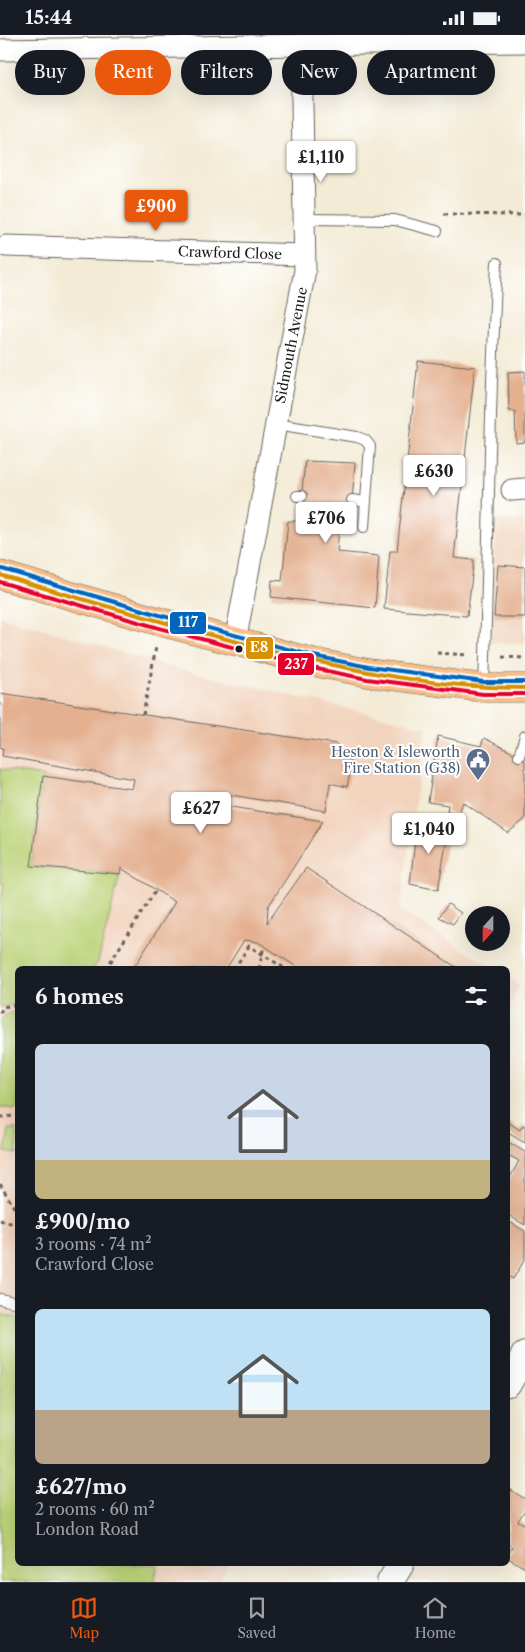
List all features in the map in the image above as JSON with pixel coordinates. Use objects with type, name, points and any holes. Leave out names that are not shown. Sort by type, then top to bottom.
[{"type":"main road","points":[[0,575],[161,622],[314,662],[368,673],[484,689],[525,688]]},
{"type":"street","points":[[0,50],[525,42]]},
{"type":"street","name":"Sidmouth Avenue","points":[[235,642],[303,281],[304,219],[301,45]]},
{"type":"street","name":"Crawford Close","points":[[6,246],[304,255]]},
{"type":"street","points":[[510,1380],[525,1354]]},
{"type":"street","points":[[390,1582],[400,1566]]},
{"type":"lane","points":[[304,219],[395,220],[437,231]]},
{"type":"lane","points":[[484,689],[492,342],[497,263]]},
{"type":"lane","points":[[276,424],[357,437],[370,446],[364,527]]},
{"type":"lane","points":[[352,500],[366,502]]},
{"type":"lane","points":[[519,756],[525,737]]},
{"type":"lane","points":[[0,1299],[15,1302]]},
{"type":"path","points":[[143,715],[161,622]]},
{"type":"path","points":[[108,966],[156,890]]},
{"type":"path","points":[[236,966],[249,946],[281,966]]},
{"type":"path","points":[[260,966],[264,946]]},
{"type":"path","points":[[0,1013],[3,1007],[15,1005]]},
{"type":"path","points":[[0,1117],[15,1116]]},
{"type":"path","points":[[0,1184],[15,1209]]},
{"type":"path","points":[[0,1221],[15,1224]]},
{"type":"shaded area","points":[[496,520],[525,520],[525,643],[490,643]]},
{"type":"shaded area","points":[[0,616],[174,668],[426,727],[400,910],[489,966],[15,966],[15,1566],[228,1566],[219,1582],[0,1582]]},
{"type":"shaded area","points":[[510,978],[520,985],[510,1006]]},
{"type":"green space","points":[[0,769],[43,776],[31,866],[120,874],[98,962],[95,966],[15,966],[15,1004],[0,1007],[0,906],[4,884],[0,883]]},
{"type":"green space","points":[[15,1012],[15,1109],[0,1107],[0,1022],[5,1015]]},
{"type":"green space","points":[[9,1129],[15,1129],[15,1154],[5,1152]]},
{"type":"green space","points":[[0,1314],[15,1318],[15,1566],[158,1566],[154,1582],[0,1582]]},
{"type":"building","points":[[418,361],[475,367],[454,558],[474,560],[467,616],[384,609],[390,551],[397,551]]},
{"type":"building","points":[[525,371],[525,442],[516,443],[515,411],[509,411],[508,372]]},
{"type":"building","points":[[305,461],[355,463],[350,528],[339,528],[337,552],[379,556],[375,608],[271,597],[272,580],[282,581],[288,521],[299,521]]},
{"type":"building","points":[[498,565],[525,567],[525,617],[494,617]]},
{"type":"building","points":[[0,693],[336,744],[352,764],[347,787],[330,783],[326,811],[213,792],[212,804],[323,821],[268,907],[267,923],[306,868],[454,966],[295,966],[258,942],[244,940],[228,966],[135,966],[175,902],[121,868],[120,874],[31,866],[43,776],[132,789],[134,779],[2,756],[3,748],[0,747]]},
{"type":"building","name":"Heston & Isleworth Fire Station (G38)","points":[[438,736],[481,746],[484,738],[525,760],[525,819],[508,833],[463,802],[458,815],[447,812],[448,805],[428,802]]},
{"type":"building","points":[[417,821],[449,827],[438,890],[410,884]]},
{"type":"building","points":[[448,904],[461,913],[453,924],[439,917]]},
{"type":"building","points":[[510,1123],[520,1130],[523,1125],[525,1126],[525,1143],[510,1134]]},
{"type":"building","points":[[510,1143],[525,1152],[525,1225],[510,1216],[510,1177],[519,1161],[510,1156]]},
{"type":"building","points":[[510,1222],[525,1231],[525,1259],[513,1279],[510,1277]]},
{"type":"building","points":[[510,1489],[525,1499],[525,1510],[518,1521],[524,1524],[525,1522],[525,1568],[510,1559],[512,1547],[510,1546]]},
{"type":"transit line","name":"117","points":[[2,569],[163,616],[314,656],[369,667],[484,682],[525,682]]},
{"type":"transit line","name":"E8","points":[[0,575],[175,625],[342,667],[414,680],[488,687],[525,688]]},
{"type":"transit line","name":"237","points":[[0,582],[159,628],[312,668],[367,679],[483,694],[525,694]]},
{"type":"place","name":"Heston & Isleworth Fire Station (G38)","points":[[478,781]]}]
